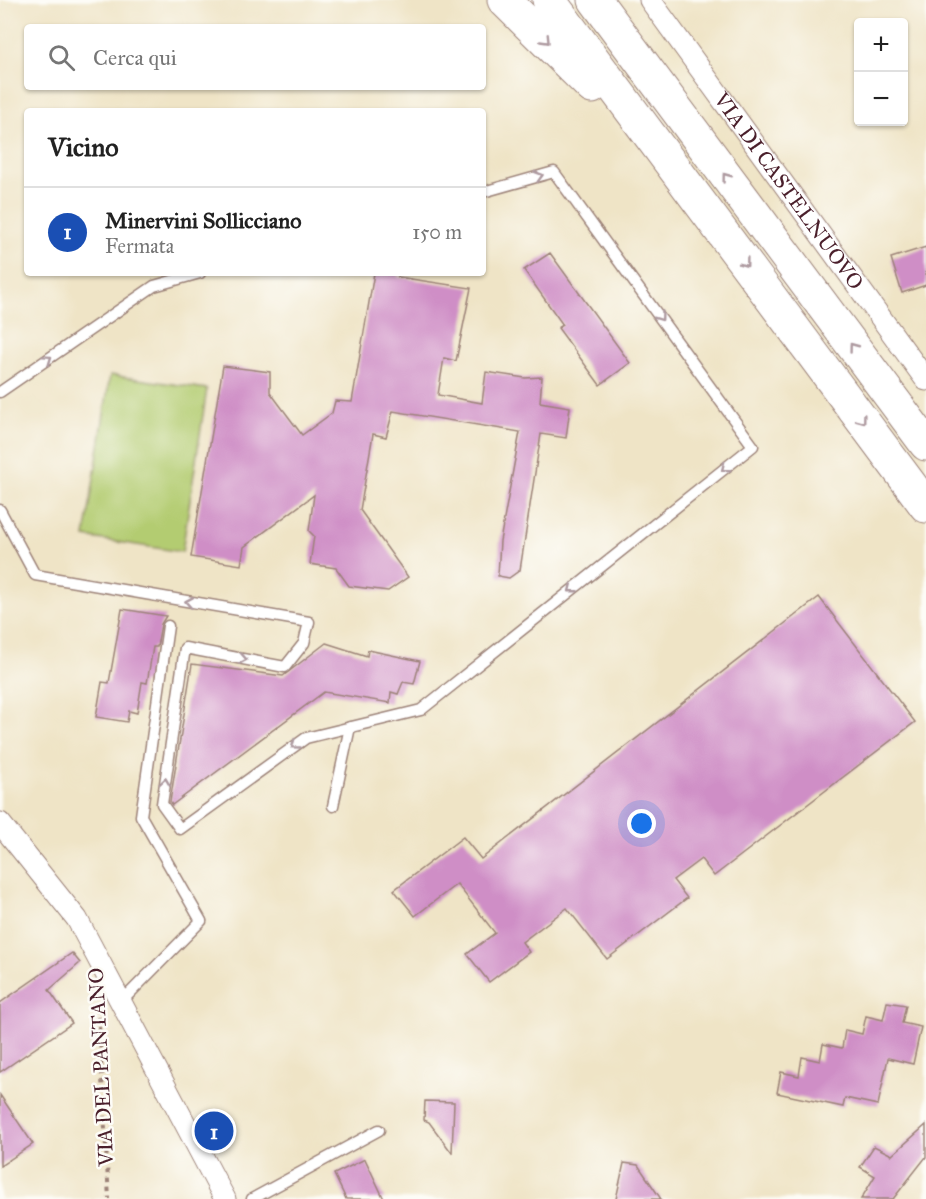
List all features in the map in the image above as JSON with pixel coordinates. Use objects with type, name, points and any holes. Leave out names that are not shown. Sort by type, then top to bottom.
[{"type":"highway","points":[[504,0],[599,94],[710,217]]},
{"type":"highway","points":[[549,0],[926,506]]},
{"type":"highway","points":[[595,0],[926,444]]},
{"type":"street","name":"VIA DI CASTELNUOVO","points":[[650,0],[926,380]]},
{"type":"street","name":"VIA DEL PANTANO","points":[[0,823],[77,919],[225,1199]]},
{"type":"lane","points":[[0,510],[35,575],[309,622],[304,643],[285,667],[184,648],[162,804],[180,829],[306,738],[421,710],[753,446],[554,172],[486,191]]},
{"type":"lane","points":[[0,392],[154,286],[189,276]]},
{"type":"lane","points":[[122,1001],[201,921],[141,816],[168,626]]},
{"type":"lane","points":[[333,806],[350,727]]},
{"type":"lane","points":[[252,1199],[379,1130]]},
{"type":"path","name":"VIA DEL PANTANO","points":[[98,1000],[109,1199]]},
{"type":"green space","points":[[110,375],[207,389],[182,552],[85,537]]},
{"type":"building","points":[[926,247],[926,285],[902,293],[891,258]]},
{"type":"building","points":[[550,253],[630,363],[600,385],[558,328],[563,325],[524,270]]},
{"type":"building","points":[[373,276],[398,276],[471,288],[456,361],[444,358],[438,395],[482,403],[486,372],[525,378],[542,377],[540,402],[570,407],[566,438],[541,434],[520,570],[509,578],[498,576],[500,541],[520,432],[393,411],[386,437],[373,434],[360,510],[408,577],[388,591],[349,586],[336,568],[310,564],[314,536],[309,531],[314,495],[244,547],[241,565],[191,557],[223,366],[270,372],[270,392],[302,435],[332,413],[335,401],[352,402]]},
{"type":"building","points":[[819,597],[915,722],[714,876],[701,859],[673,880],[687,898],[607,959],[567,908],[522,942],[529,952],[489,982],[467,954],[495,933],[457,884],[415,916],[394,890],[463,837],[481,859]]},
{"type":"building","points":[[122,609],[166,616],[161,624],[157,647],[153,647],[147,683],[142,682],[137,713],[129,711],[127,722],[96,717],[102,682],[109,683]]},
{"type":"building","points":[[326,643],[367,656],[368,650],[420,661],[414,684],[403,682],[398,694],[391,692],[390,703],[324,692],[172,805],[170,802],[192,664],[283,676]]},
{"type":"building","points":[[72,953],[80,963],[49,990],[72,1023],[0,1072],[0,1003]]},
{"type":"building","points":[[887,1002],[906,1005],[902,1023],[921,1027],[913,1064],[888,1058],[878,1105],[845,1098],[843,1107],[777,1093],[781,1072],[799,1076],[802,1057],[820,1061],[823,1044],[842,1048],[845,1030],[862,1034],[866,1016],[883,1020]]},
{"type":"building","points":[[0,1095],[33,1144],[0,1166]]},
{"type":"building","points":[[425,1101],[454,1102],[452,1153],[429,1122],[424,1120]]},
{"type":"building","points":[[926,1125],[926,1157],[893,1199],[861,1199],[875,1176],[860,1167],[874,1146],[892,1155]]},
{"type":"building","points":[[365,1159],[384,1199],[346,1199],[334,1174]]},
{"type":"building","points":[[624,1163],[638,1165],[661,1199],[616,1199]]},
{"type":"place","name":"Minervini Sollicciano","points":[[214,1131]]}]
